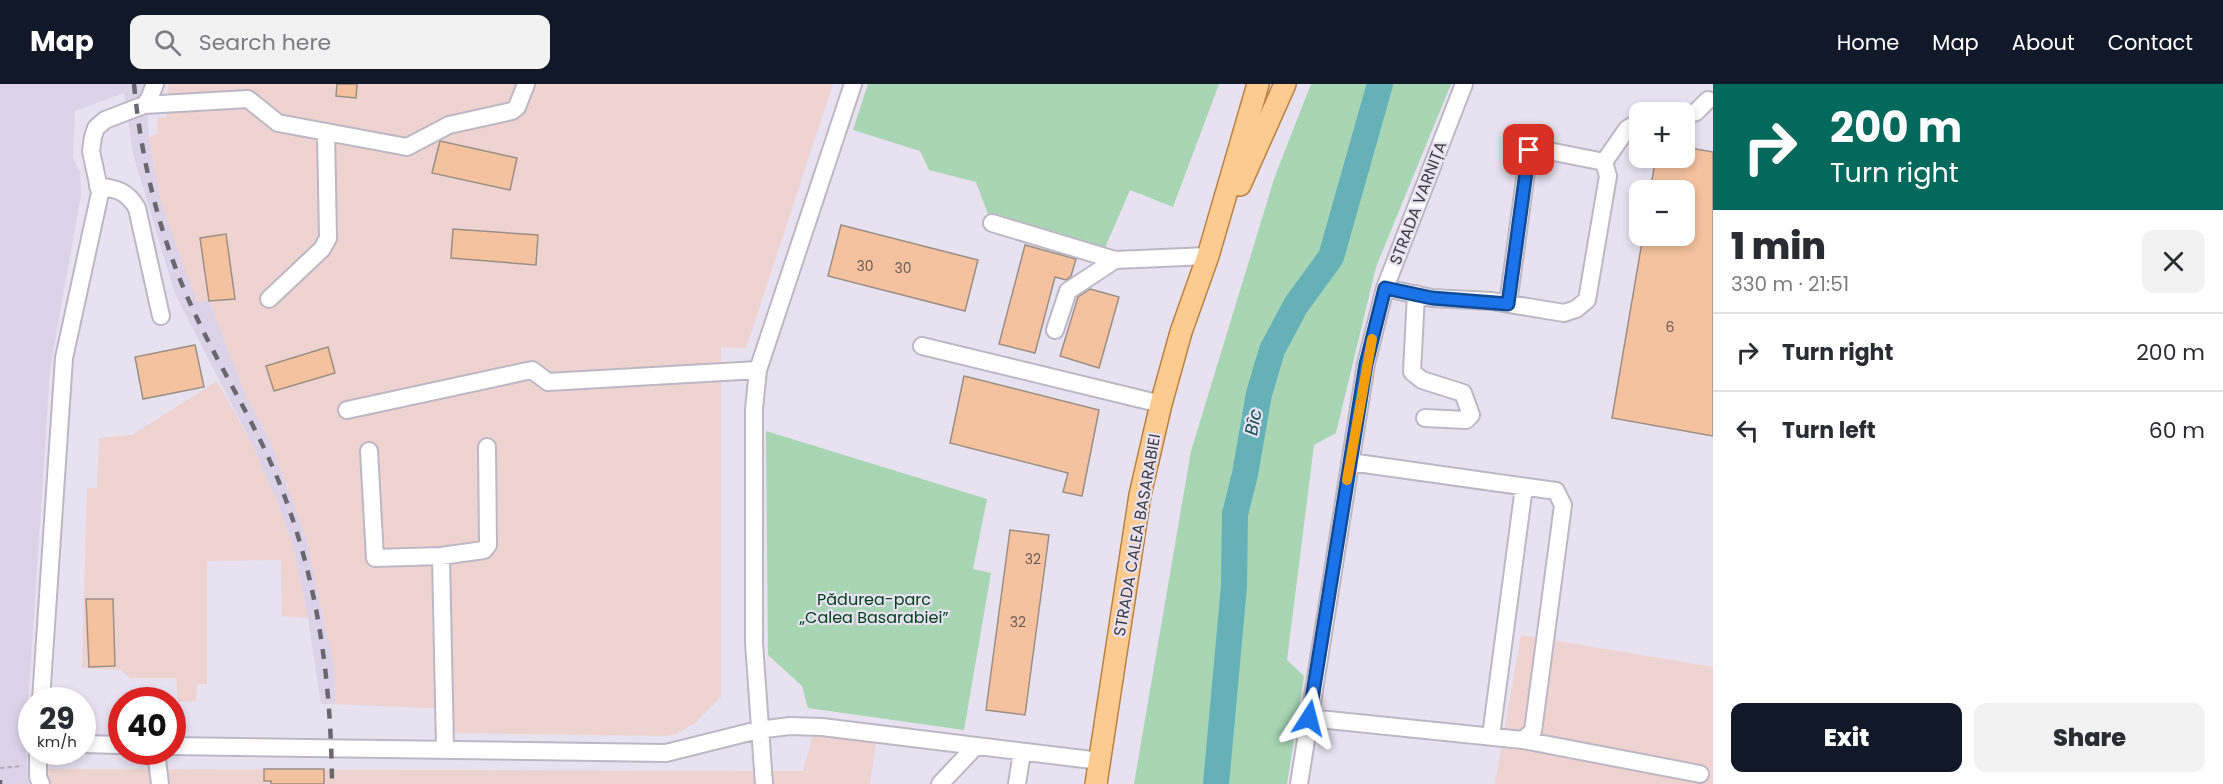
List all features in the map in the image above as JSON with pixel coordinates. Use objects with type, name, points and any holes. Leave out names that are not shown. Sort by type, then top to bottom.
[{"type":"main road","name":"STRADA CALEA BASARABIEI","points":[[1096,784],[1140,495],[1161,404],[1181,332],[1208,256],[1258,84]]},
{"type":"main road","name":"STRADA CALEA BASARABIEI","points":[[1208,256],[1285,84]]},
{"type":"street","points":[[144,105],[155,84]]},
{"type":"street","points":[[42,687],[64,358],[98,209],[98,186],[91,151],[96,128],[105,120],[144,105],[248,99],[278,123],[407,147],[414,146],[449,125],[512,111],[517,106],[526,84]]},
{"type":"street","points":[[764,784],[758,730],[754,608],[754,409],[758,370],[853,84]]},
{"type":"street","name":"STRADA VARNIȚA","points":[[1299,784],[1366,364],[1385,288],[1464,84]]},
{"type":"street","points":[[1695,112],[1708,100]]},
{"type":"street","points":[[1604,162],[1629,128]]},
{"type":"street","points":[[269,299],[322,249],[328,238],[326,132]]},
{"type":"street","points":[[1508,304],[1529,150],[1534,148],[1604,162]]},
{"type":"street","points":[[1385,288],[1564,313],[1581,306],[1587,300],[1608,176],[1604,162]]},
{"type":"street","points":[[98,186],[120,190],[130,197],[137,208],[161,316]]},
{"type":"street","points":[[992,223],[1115,260],[1208,256]]},
{"type":"street","points":[[1055,330],[1068,291],[1115,260]]},
{"type":"street","points":[[1416,294],[1412,372],[1422,380],[1464,393],[1471,414],[1466,420],[1425,418]]},
{"type":"street","points":[[922,346],[1161,404]]},
{"type":"street","points":[[347,410],[532,370],[548,382],[758,370]]},
{"type":"street","points":[[369,451],[375,558],[441,556],[484,550],[488,545],[487,447]]},
{"type":"street","points":[[1350,462],[1556,491],[1563,505],[1533,731],[1523,740]]},
{"type":"street","points":[[1491,736],[1524,488]]},
{"type":"street","points":[[441,556],[445,749]]},
{"type":"street","points":[[1309,718],[1523,740],[1700,774]]},
{"type":"street","points":[[186,746],[666,753],[758,730],[790,726],[822,727],[1100,761]]},
{"type":"street","points":[[940,784],[975,747]]},
{"type":"street","points":[[1017,784],[1022,752]]},
{"type":"street","points":[[38,765],[38,782]]},
{"type":"street","points":[[158,765],[160,784]]},
{"type":"path","points":[[0,768],[15,765]]},
{"type":"shaded area","points":[[0,84],[146,84],[149,138],[161,203],[197,302],[209,301],[246,396],[269,439],[305,535],[334,667],[335,704],[321,704],[308,618],[293,545],[277,501],[253,446],[175,294],[133,154],[124,93],[75,111],[73,157],[80,173],[81,194],[50,370],[29,687],[18,687],[18,765],[27,765],[28,784],[0,784]]},
{"type":"shaded area","points":[[168,84],[833,84],[746,348],[721,347],[721,697],[695,723],[676,734],[665,736],[450,733],[450,709],[335,704],[334,667],[305,535],[269,439],[246,396],[209,301],[197,303],[161,203],[149,138],[158,133],[157,118],[167,117]]},
{"type":"shaded area","points":[[217,381],[253,446],[293,545],[308,618],[282,616],[281,560],[207,561],[207,684],[197,684],[196,701],[186,702],[186,687],[177,687],[176,678],[130,678],[121,670],[82,668],[87,488],[97,488],[99,438],[132,435]]},
{"type":"shaded area","points":[[1521,635],[1713,667],[1713,784],[1495,784]]},
{"type":"shaded area","points":[[813,735],[876,742],[870,784],[49,784],[48,769],[803,771]]},
{"type":"green space","points":[[868,84],[1219,84],[1173,207],[1130,190],[1101,257],[1000,225],[988,214],[976,182],[929,170],[920,151],[853,130]]},
{"type":"green space","points":[[1311,84],[1451,84],[1376,267],[1336,433],[1314,445],[1287,660],[1304,676],[1287,784],[1134,784],[1191,451],[1275,176]]},
{"type":"green space","name":"Pădurea-parc „Calea Basarabiei”","points":[[766,431],[987,499],[973,569],[991,573],[964,730],[808,708],[802,686],[768,655]]},
{"type":"building","points":[[337,84],[357,84],[356,98],[336,96]]},
{"type":"building","points":[[440,141],[517,158],[510,190],[432,173]]},
{"type":"building","points":[[1695,149],[1713,152],[1713,436],[1612,418],[1641,246],[1695,246],[1695,180],[1652,180],[1654,168],[1695,168]]},
{"type":"building","points":[[841,225],[978,260],[965,311],[828,276]]},
{"type":"building","points":[[453,229],[538,235],[536,265],[451,258]]},
{"type":"building","points":[[226,234],[235,299],[209,301],[200,238]]},
{"type":"building","points":[[1025,245],[1076,259],[1071,276],[1066,280],[1055,277],[1035,353],[999,344]]},
{"type":"building","points":[[1090,289],[1119,297],[1099,368],[1060,356],[1078,297]]},
{"type":"building","points":[[195,345],[204,387],[143,399],[135,357]]},
{"type":"building","points":[[328,347],[335,373],[274,391],[266,366]]},
{"type":"building","points":[[964,376],[1099,410],[1082,496],[1063,492],[1068,473],[950,443]]},
{"type":"building","points":[[1010,530],[1049,535],[1025,715],[986,710]]},
{"type":"building","points":[[86,599],[113,599],[115,666],[89,667]]},
{"type":"building","points":[[264,769],[324,769],[324,784],[271,784],[271,781],[264,781]]},
{"type":"waterway","name":"Bîc","points":[[1216,784],[1234,586],[1235,514],[1245,474],[1259,394],[1272,350],[1296,305],[1331,257],[1380,84]]},
{"type":"railway","points":[[134,84],[141,140],[153,196],[169,250],[201,326],[269,459],[304,555],[320,630],[325,668],[332,784]]},
{"type":"slow traffic","points":[[1347,480],[1372,339]]},
{"type":"route","points":[[1309,718],[1366,364],[1385,288],[1432,298],[1508,304],[1529,150]]}]
